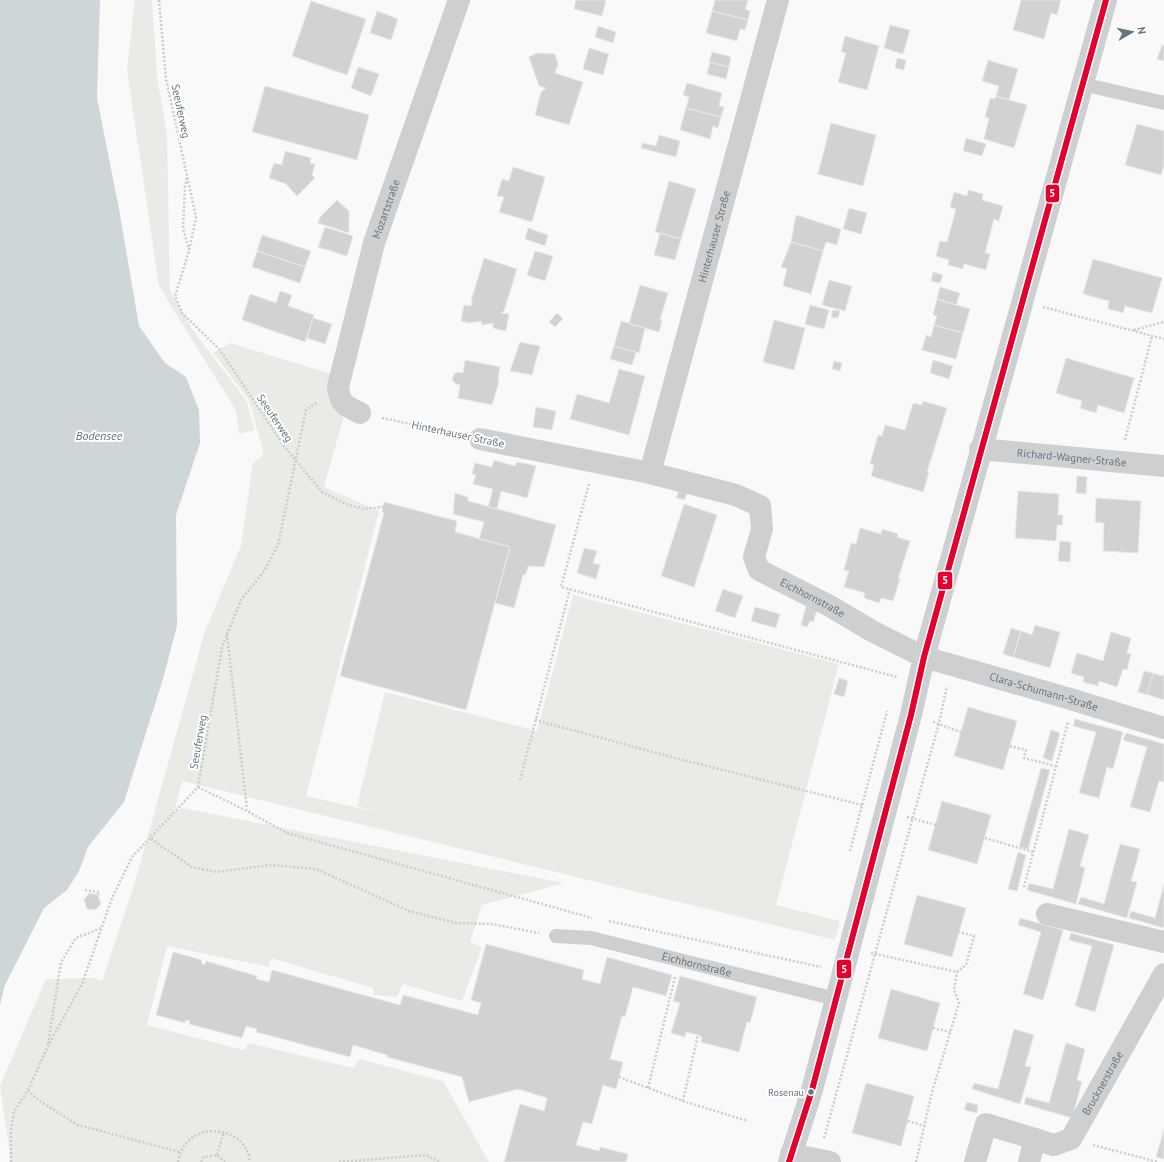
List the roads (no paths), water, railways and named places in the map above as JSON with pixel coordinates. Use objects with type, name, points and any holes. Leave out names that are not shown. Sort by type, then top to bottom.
[{"type":"street","name":"Mozartstraße","points":[[360,413],[346,407],[339,398],[338,387],[374,243],[459,0]]},
{"type":"street","name":"Hinterhauser Straße","points":[[650,473],[778,0]]},
{"type":"street","points":[[824,1161],[790,1158],[812,1090],[911,715],[924,657],[980,449],[1106,0]]},
{"type":"street","name":"Hinterhauser Straße","points":[[480,439],[650,473],[736,495],[760,506]]},
{"type":"street","name":"Richard-Wagner-Straße","points":[[980,449],[1118,463],[1164,466]]},
{"type":"street","name":"Eichhornstraße","points":[[760,506],[762,529],[754,557],[759,570],[828,605],[872,631],[924,657]]},
{"type":"street","name":"Clara-Schumann-Straße","points":[[924,657],[1074,700],[1164,728]]},
{"type":"street","points":[[1047,914],[1164,942]]},
{"type":"street","name":"Brucknerstraße","points":[[1035,1139],[1054,1145],[1071,1139],[1164,974]]},
{"type":"street","points":[[975,1162],[986,1124],[1035,1139],[1029,1162]]},
{"type":"lane","points":[[1082,84],[1164,103]]},
{"type":"lane","name":"Eichhornstraße","points":[[556,936],[591,938],[836,999]]},
{"type":"water","name":"Bodensee","points":[[0,0],[100,0],[97,98],[119,209],[139,326],[165,363],[186,377],[199,410],[200,443],[176,515],[177,626],[163,679],[124,802],[88,847],[79,871],[67,890],[44,908],[5,985],[0,1005]]},
{"type":"place","name":"Rosenau","points":[[811,1092]]}]
